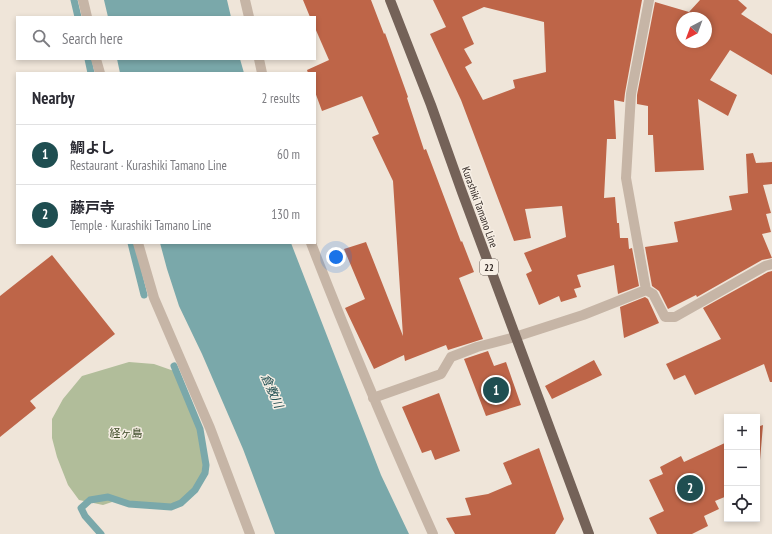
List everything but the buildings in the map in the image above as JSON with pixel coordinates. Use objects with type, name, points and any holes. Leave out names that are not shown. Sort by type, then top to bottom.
[{"type":"main road","name":"Kurashiki Tamano Line","points":[[390,0],[431,105],[586,533]]},
{"type":"street","points":[[83,0],[87,16]]},
{"type":"street","points":[[245,0],[249,16]]},
{"type":"street","points":[[646,290],[626,178],[631,94],[650,0]]},
{"type":"street","points":[[96,60],[100,72]]},
{"type":"street","points":[[259,60],[262,72]]},
{"type":"street","points":[[138,244],[154,298],[210,428],[250,534]]},
{"type":"street","points":[[311,244],[340,320],[399,459],[433,534]]},
{"type":"street","points":[[646,290],[653,294],[665,317],[675,317],[765,266],[772,264]]},
{"type":"street","points":[[373,398],[441,374],[452,357],[477,347],[515,337],[583,315],[646,290]]},
{"type":"green space","name":"経ヶ島","points":[[129,362],[154,364],[174,371],[197,426],[204,469],[195,487],[179,502],[166,505],[118,500],[103,505],[79,500],[68,485],[57,457],[52,438],[52,419],[63,399],[82,376]]},
{"type":"water","points":[[104,0],[227,0],[231,16],[108,16]]},
{"type":"water","points":[[117,60],[240,60],[244,72],[120,72]]},
{"type":"water","name":"倉敷川","points":[[160,244],[291,244],[381,475],[409,534],[275,534],[243,449],[202,354],[179,306]]},
{"type":"waterway","points":[[74,0],[78,16]]},
{"type":"waterway","points":[[88,60],[91,72]]},
{"type":"waterway","points":[[131,244],[144,295]]},
{"type":"waterway","points":[[101,534],[85,516],[81,508],[90,500],[108,497],[129,504],[171,507],[181,503],[195,490],[205,473],[206,465],[200,429],[174,366]]},
{"type":"place","name":"鯛よし","points":[[496,390]]},
{"type":"place","name":"藤戸寺","points":[[690,488]]}]
